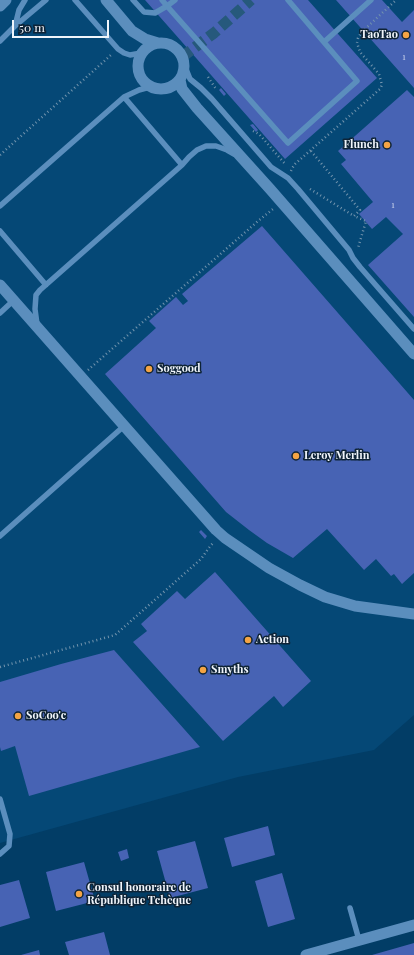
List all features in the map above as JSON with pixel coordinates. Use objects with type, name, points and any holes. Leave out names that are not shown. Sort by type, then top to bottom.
[{"type":"street","points":[[0,6],[6,0]]},
{"type":"street","points":[[106,0],[132,31],[145,39],[158,43]]},
{"type":"street","points":[[158,43],[166,43],[172,46],[182,57],[184,64],[184,70],[180,80],[175,85],[163,90],[150,87],[144,82],[139,76],[137,68],[141,53],[152,44],[158,43]]},
{"type":"street","points":[[180,80],[182,89],[197,108],[414,354]]},
{"type":"street","points":[[0,285],[216,530],[236,546],[269,568],[311,591],[355,606],[414,614]]},
{"type":"street","points":[[306,955],[414,925]]},
{"type":"lane","points":[[15,26],[19,10],[25,0]]},
{"type":"lane","points":[[0,41],[15,26],[46,0]]},
{"type":"lane","points":[[75,0],[118,49],[130,55],[141,53]]},
{"type":"lane","points":[[133,0],[144,12],[155,13],[168,6],[175,0]]},
{"type":"lane","points":[[162,0],[288,143],[357,81],[288,0]]},
{"type":"lane","points":[[324,42],[370,0]]},
{"type":"lane","points":[[184,64],[190,80],[212,99],[271,167],[288,178],[298,189],[350,250],[353,258],[360,267],[414,328]]},
{"type":"lane","points":[[0,196],[2,204],[124,97],[150,87]]},
{"type":"lane","points":[[124,97],[182,165]]},
{"type":"lane","points":[[38,328],[35,309],[36,296],[40,290],[182,165],[188,157],[197,150],[206,146],[216,146],[227,150],[244,160]]},
{"type":"lane","points":[[0,231],[46,285]]},
{"type":"lane","points":[[0,313],[14,300]]},
{"type":"lane","points":[[0,536],[124,426]]},
{"type":"lane","points":[[0,799],[10,834],[9,846],[0,854]]},
{"type":"lane","points":[[350,908],[359,940]]},
{"type":"path","points":[[0,155],[118,49]]},
{"type":"path","points":[[311,151],[360,210],[354,216]]},
{"type":"path","points":[[309,188],[354,216],[366,221]]},
{"type":"path","points":[[80,376],[258,221],[282,203]]},
{"type":"path","points":[[0,667],[115,635],[201,559],[215,542]]},
{"type":"shaded area","points":[[0,0],[414,0],[414,715],[374,750],[238,777],[0,843]]},
{"type":"building","points":[[145,0],[308,0],[377,78],[285,159]]},
{"type":"building","points":[[336,0],[382,0],[402,22],[414,10],[414,88]]},
{"type":"building","points":[[221,88],[226,94],[224,96],[219,90]]},
{"type":"building","points":[[407,90],[414,97],[414,317],[368,265],[403,234],[386,217],[372,229],[359,214],[373,202],[341,164],[346,160],[338,151]]},
{"type":"building","points":[[253,124],[258,130],[256,132],[250,125]]},
{"type":"building","name":"Leroy Merlin","points":[[262,226],[414,400],[414,573],[402,584],[394,574],[391,576],[376,559],[364,570],[327,529],[293,558],[267,543],[226,512],[105,374],[156,328],[149,321],[176,297],[183,305],[188,301],[182,294]]},
{"type":"building","points":[[201,530],[207,536],[205,539],[199,532]]},
{"type":"building","name":"Smyths","points":[[215,572],[311,681],[283,707],[274,696],[223,741],[133,642],[147,631],[141,624],[177,591],[185,599]]},
{"type":"building","points":[[114,650],[200,747],[29,796],[15,746],[1,751],[0,682]]},
{"type":"building","points":[[268,826],[275,855],[232,867],[224,838]]},
{"type":"building","points":[[195,841],[208,888],[170,898],[157,851]]},
{"type":"building","points":[[127,849],[129,858],[121,861],[118,852]]},
{"type":"building","points":[[84,862],[95,901],[56,911],[46,872]]},
{"type":"building","points":[[282,873],[295,919],[268,927],[255,881]]},
{"type":"building","points":[[19,880],[30,918],[0,927],[0,885]]},
{"type":"building","points":[[104,932],[110,955],[69,955],[65,942]]},
{"type":"building","points":[[414,943],[414,955],[372,955]]},
{"type":"building","points":[[39,950],[40,955],[21,955]]},
{"type":"tunnel","points":[[182,57],[214,33],[251,0]]},
{"type":"place","name":"TaoTao","points":[[406,35]]},
{"type":"place","name":"Flunch","points":[[387,145]]},
{"type":"place","name":"Soggood","points":[[149,369]]},
{"type":"place","name":"Leroy Merlin","points":[[296,456]]},
{"type":"place","name":"Action","points":[[248,640]]},
{"type":"place","name":"Smyths","points":[[203,670]]},
{"type":"place","name":"SoCoo'c","points":[[18,716]]},
{"type":"place","name":"Consul honoraire de République Tchèque","points":[[79,894]]}]
